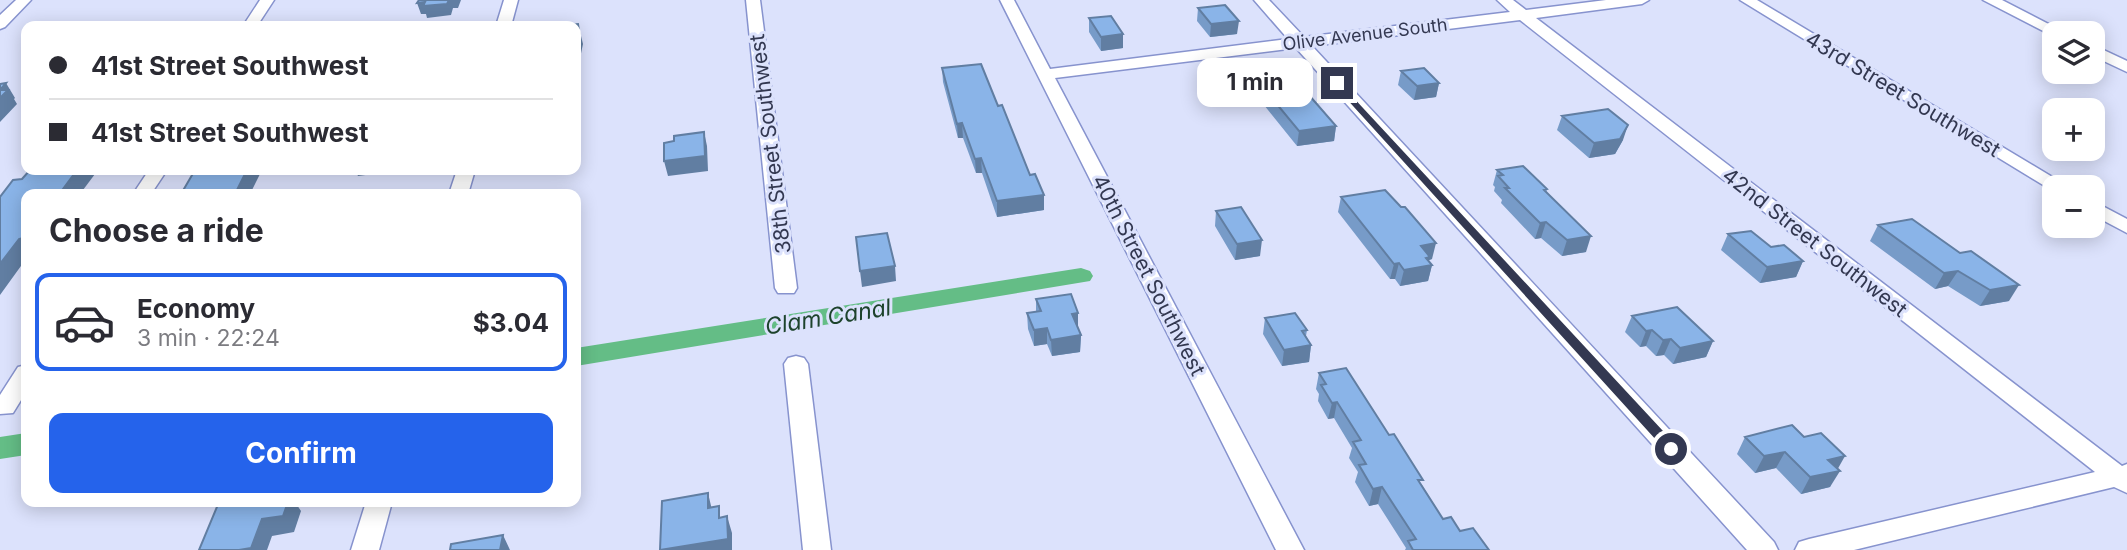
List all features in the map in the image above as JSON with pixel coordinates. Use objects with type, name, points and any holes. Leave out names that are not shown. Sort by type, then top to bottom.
[{"type":"street","points":[[0,24],[24,0]]},
{"type":"street","points":[[253,21],[267,0]]},
{"type":"street","points":[[505,21],[511,0]]},
{"type":"street","name":"38th Street Southwest","points":[[753,0],[786,288]]},
{"type":"street","name":"40th Street Southwest","points":[[1007,0],[1290,550]]},
{"type":"street","points":[[1261,0],[1764,550]]},
{"type":"street","name":"42nd Street Southwest","points":[[1504,0],[2124,478]]},
{"type":"street","name":"Olive Avenue South","points":[[1046,74],[1642,0]]},
{"type":"street","name":"43rd Street Southwest","points":[[1747,0],[2042,176]]},
{"type":"street","points":[[1990,0],[2042,25]]},
{"type":"street","points":[[2105,56],[2127,67]]},
{"type":"street","points":[[2105,214],[2127,228]]},
{"type":"street","points":[[796,364],[817,550]]},
{"type":"street","points":[[5,407],[21,381]]},
{"type":"street","points":[[1809,550],[2124,478]]},
{"type":"street","points":[[365,550],[378,507]]},
{"type":"building","points":[[419,0],[449,0],[447,4],[423,6],[425,2],[417,3]]},
{"type":"building","points":[[1225,5],[1239,21],[1211,24],[1198,8]]},
{"type":"building","points":[[1111,16],[1123,34],[1101,37],[1089,18]]},
{"type":"building","points":[[981,64],[998,106],[1002,105],[1030,175],[1035,174],[1044,195],[997,201],[981,158],[975,159],[962,123],[957,124],[942,68]]},
{"type":"building","points":[[1424,68],[1439,83],[1417,86],[1401,71]]},
{"type":"building","points":[[1295,79],[1336,126],[1299,131],[1266,91],[1272,90],[1266,83]]},
{"type":"building","points":[[0,90],[8,90],[0,98]]},
{"type":"building","points":[[1608,109],[1628,125],[1620,139],[1594,143],[1562,116]]},
{"type":"building","points":[[704,132],[705,156],[664,161],[664,143],[674,141],[674,136]]},
{"type":"building","points":[[1523,166],[1591,236],[1567,240],[1546,222],[1540,223],[1505,188],[1509,188],[1498,176],[1503,175],[1497,170]]},
{"type":"building","points":[[26,175],[73,175],[63,189],[21,189],[21,238],[0,264],[0,197],[13,180],[22,179]]},
{"type":"building","points":[[192,175],[244,175],[238,189],[184,189]]},
{"type":"building","points":[[1385,190],[1401,207],[1405,207],[1436,243],[1421,246],[1430,257],[1426,258],[1432,265],[1404,270],[1399,263],[1394,264],[1341,197]]},
{"type":"building","points":[[1241,207],[1262,240],[1237,244],[1216,211]]},
{"type":"building","points":[[1912,219],[1960,253],[1971,251],[2019,285],[1990,290],[1958,271],[1944,273],[1878,225]]},
{"type":"building","points":[[1751,231],[1771,247],[1784,245],[1803,261],[1767,267],[1728,234]]},
{"type":"building","points":[[887,233],[895,266],[860,271],[856,237]]},
{"type":"building","points":[[1071,294],[1078,313],[1072,314],[1081,335],[1051,340],[1047,328],[1034,330],[1027,313],[1041,311],[1036,299]]},
{"type":"building","points":[[1677,307],[1713,341],[1680,348],[1671,339],[1663,340],[1652,330],[1646,331],[1632,316]]},
{"type":"building","points":[[1295,313],[1307,330],[1302,331],[1311,345],[1284,350],[1265,318]]},
{"type":"building","points":[[1346,368],[1389,435],[1394,434],[1423,480],[1418,480],[1443,519],[1451,517],[1460,531],[1473,528],[1489,550],[1413,550],[1408,541],[1416,539],[1382,487],[1373,489],[1359,465],[1366,464],[1353,442],[1361,440],[1337,402],[1332,403],[1321,385],[1326,384],[1319,373]]},
{"type":"building","points":[[1792,425],[1804,437],[1821,433],[1845,456],[1828,460],[1840,471],[1810,477],[1785,452],[1764,456],[1745,437]]},
{"type":"building","points":[[708,493],[708,508],[719,506],[719,518],[727,516],[728,539],[660,550],[662,501]]},
{"type":"building","points":[[217,507],[286,507],[283,516],[262,519],[251,548],[199,550]]},
{"type":"building","points":[[503,535],[500,550],[450,550],[451,544]]},
{"type":"waterway","name":"Clam Canal","points":[[581,356],[1081,276]]},
{"type":"waterway","name":"Clam Canal","points":[[0,448],[21,445]]},
{"type":"route","points":[[1337,83],[1671,449]]}]
